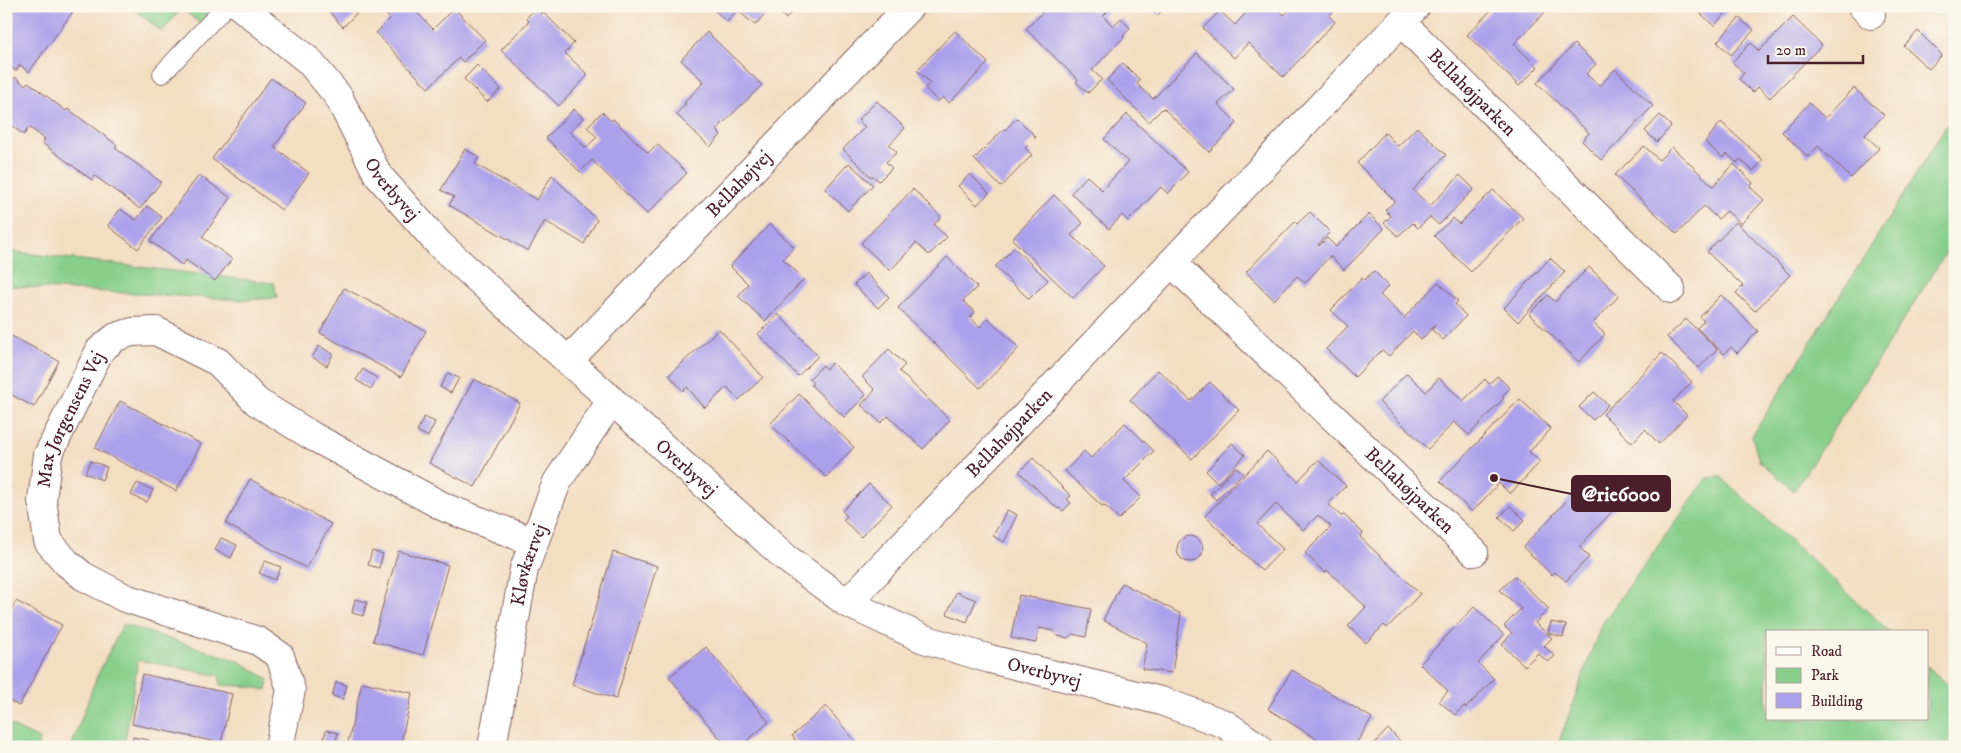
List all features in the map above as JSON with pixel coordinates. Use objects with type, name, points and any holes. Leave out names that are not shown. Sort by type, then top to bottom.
[{"type":"street","name":"Overbyvej","points":[[240,6],[309,61],[327,82],[338,96],[378,175],[439,244],[786,558],[847,603],[924,640],[990,659],[1161,701],[1225,724],[1258,747]]},
{"type":"street","name":"Bellahøjvej","points":[[568,361],[910,6]]},
{"type":"street","name":"Bellahøjparken","points":[[847,603],[1409,14],[1671,289]]},
{"type":"street","name":"Bellahøjparken","points":[[1172,262],[1474,552]]},
{"type":"street","name":"Max Jørgensens Vej","points":[[279,747],[291,690],[280,656],[258,641],[125,598],[83,576],[66,563],[48,540],[42,500],[48,455],[100,350],[116,337],[132,332],[156,331],[218,362],[257,402],[312,436],[446,508],[534,542]]},
{"type":"street","name":"Kløvkærvej","points":[[492,747],[524,569],[557,482],[611,401]]},
{"type":"lane","points":[[162,74],[226,6]]},
{"type":"green space","points":[[130,6],[198,6],[207,14],[200,24],[182,8],[162,32]]},
{"type":"green space","points":[[1955,112],[1955,239],[1794,491],[1759,461],[1752,436]]},
{"type":"green space","points":[[6,251],[274,283],[277,298],[245,300],[6,286]]},
{"type":"green space","points":[[1721,477],[1888,630],[1766,630],[1766,720],[1928,720],[1928,667],[1955,691],[1955,747],[1568,747],[1559,742],[1601,625],[1707,478]]},
{"type":"green space","points":[[123,624],[239,661],[268,679],[267,690],[246,686],[220,685],[220,676],[138,660],[124,747],[71,747],[97,676]]},
{"type":"green space","points":[[6,723],[39,739],[38,747],[6,747]]},
{"type":"building","points":[[17,6],[77,6],[29,72],[20,65],[16,71],[6,64],[6,21]]},
{"type":"building","points":[[324,6],[364,6],[343,27]]},
{"type":"building","points":[[378,6],[411,6],[433,29],[454,8],[485,40],[463,62],[459,58],[428,88],[376,33],[390,19]]},
{"type":"building","points":[[710,6],[772,6],[755,25],[737,10],[727,22]]},
{"type":"building","points":[[773,6],[797,6],[786,19]]},
{"type":"building","points":[[1043,6],[1103,6],[1108,11],[1103,16],[1113,26],[1121,18],[1130,28],[1124,37],[1092,70],[1102,79],[1088,93],[1076,82],[1078,80],[1026,29],[1044,11],[1041,8]]},
{"type":"building","points":[[1148,6],[1166,6],[1158,15]]},
{"type":"building","points":[[1252,6],[1259,9],[1261,6],[1275,6],[1284,15],[1293,6],[1330,6],[1335,10],[1329,16],[1335,22],[1283,77],[1248,43],[1234,58],[1203,28],[1220,11],[1235,25]]},
{"type":"building","points":[[1495,6],[1546,6],[1549,8],[1514,44],[1538,67],[1519,86],[1467,35]]},
{"type":"building","points":[[1693,6],[1732,6],[1714,26]]},
{"type":"building","points":[[536,8],[542,14],[543,12],[574,43],[565,53],[588,75],[559,106],[501,50],[529,21],[526,18]]},
{"type":"building","points":[[1793,17],[1822,45],[1770,98],[1758,87],[1753,93],[1739,79],[1744,73],[1732,62],[1751,43],[1759,51]]},
{"type":"building","points":[[1739,18],[1754,30],[1731,55],[1717,42]]},
{"type":"building","points":[[955,31],[988,63],[949,103],[943,97],[938,102],[925,88],[930,83],[917,70]]},
{"type":"building","points":[[1918,31],[1942,55],[1929,69],[1904,46]]},
{"type":"building","points":[[707,32],[762,85],[716,130],[721,135],[710,147],[676,114],[704,82],[681,60]]},
{"type":"building","points":[[1574,44],[1596,64],[1586,74],[1600,86],[1615,69],[1653,106],[1601,160],[1582,141],[1589,133],[1537,83]]},
{"type":"building","points":[[1197,53],[1234,89],[1218,104],[1237,123],[1209,152],[1163,108],[1149,122],[1107,80],[1123,63],[1140,80],[1137,84],[1153,99]]},
{"type":"building","points":[[477,65],[501,89],[487,102],[464,79]]},
{"type":"building","points":[[15,77],[25,85],[28,82],[66,111],[68,109],[117,145],[115,148],[161,182],[140,209],[95,176],[92,180],[42,143],[45,139],[29,127],[24,135],[6,122],[6,111],[9,108],[6,106],[6,89]]},
{"type":"building","points":[[271,78],[306,103],[274,147],[309,173],[282,210],[212,159]]},
{"type":"building","points":[[1854,88],[1884,115],[1865,135],[1879,148],[1851,178],[1818,146],[1808,157],[1782,132],[1809,103],[1825,118]]},
{"type":"building","points":[[877,101],[905,128],[889,145],[897,152],[886,162],[892,168],[879,181],[873,176],[871,177],[843,149],[865,127],[858,120]]},
{"type":"building","points":[[574,109],[583,118],[570,132],[586,148],[597,137],[587,127],[602,112],[611,121],[613,119],[648,153],[657,144],[687,173],[647,214],[592,160],[580,172],[546,138]]},
{"type":"building","points":[[1127,114],[1188,172],[1168,194],[1161,187],[1128,221],[1122,215],[1109,229],[1071,193],[1087,176],[1102,190],[1128,162],[1104,139]]},
{"type":"building","points":[[1660,115],[1671,126],[1657,142],[1645,131]]},
{"type":"building","points":[[1017,118],[1036,137],[1025,148],[1032,155],[1001,187],[974,159]]},
{"type":"building","points":[[1721,122],[1763,160],[1753,171],[1740,159],[1737,163],[1727,154],[1723,158],[1705,142]]},
{"type":"building","points":[[1417,127],[1446,155],[1413,190],[1430,206],[1460,175],[1474,189],[1439,225],[1430,217],[1418,228],[1413,223],[1398,236],[1384,223],[1391,216],[1385,210],[1395,201],[1357,163],[1385,133],[1398,146]]},
{"type":"building","points":[[1644,146],[1659,160],[1672,147],[1713,186],[1734,164],[1753,183],[1750,187],[1764,200],[1741,224],[1727,211],[1718,219],[1704,206],[1677,234],[1615,175]]},
{"type":"building","points":[[465,149],[479,157],[475,164],[537,200],[552,175],[597,220],[584,244],[545,221],[528,251],[449,205],[454,197],[441,190]]},
{"type":"building","points":[[849,163],[873,185],[848,211],[825,189]]},
{"type":"building","points":[[970,174],[989,193],[977,205],[958,186]]},
{"type":"building","points":[[199,175],[231,198],[202,237],[232,259],[215,281],[186,260],[182,265],[150,241]]},
{"type":"building","points":[[913,189],[941,217],[934,225],[947,237],[929,255],[916,243],[890,271],[861,243]]},
{"type":"building","points":[[1493,190],[1523,218],[1471,272],[1434,236],[1453,218],[1459,224]]},
{"type":"building","points":[[1054,195],[1083,223],[1071,235],[1104,266],[1073,298],[1012,239]]},
{"type":"building","points":[[147,206],[162,217],[138,249],[108,226],[120,209],[136,220]]},
{"type":"building","points":[[1310,212],[1330,232],[1319,246],[1327,238],[1336,247],[1369,214],[1384,229],[1344,270],[1330,256],[1305,283],[1297,276],[1274,300],[1246,272],[1295,222],[1297,224]]},
{"type":"building","points":[[1736,222],[1790,275],[1755,311],[1736,293],[1743,286],[1707,252]]},
{"type":"building","points":[[770,224],[794,247],[783,259],[804,279],[765,321],[738,296],[748,284],[730,266]]},
{"type":"building","points":[[1014,248],[1048,280],[1029,299],[995,267]]},
{"type":"building","points":[[947,257],[977,287],[963,301],[975,312],[970,318],[980,327],[988,318],[1019,348],[980,388],[898,308]]},
{"type":"building","points":[[1550,258],[1565,272],[1518,322],[1504,308]]},
{"type":"building","points":[[1589,267],[1619,296],[1593,323],[1605,334],[1579,362],[1529,314],[1548,295],[1555,302]]},
{"type":"building","points":[[1374,271],[1389,286],[1380,295],[1404,318],[1438,282],[1458,301],[1455,304],[1466,316],[1443,340],[1432,330],[1436,324],[1421,340],[1413,331],[1389,356],[1382,350],[1355,377],[1326,349],[1348,326],[1331,310],[1362,278],[1364,280]]},
{"type":"building","points":[[866,273],[889,297],[878,308],[854,285]]},
{"type":"building","points":[[344,288],[426,331],[401,377],[320,333]]},
{"type":"building","points":[[1721,295],[1758,331],[1737,353],[1731,347],[1724,354],[1697,328],[1704,321],[1700,317]]},
{"type":"building","points":[[778,314],[818,356],[798,376],[758,334]]},
{"type":"building","points":[[1686,319],[1717,349],[1699,368],[1667,337]]},
{"type":"building","points":[[719,329],[763,377],[739,400],[727,387],[705,408],[687,387],[683,391],[669,375]]},
{"type":"building","points":[[6,333],[59,361],[34,407],[6,392]]},
{"type":"building","points":[[319,346],[333,354],[327,366],[312,357]]},
{"type":"building","points":[[889,349],[905,365],[899,371],[950,420],[923,449],[888,416],[881,423],[861,405],[875,390],[862,377]]},
{"type":"building","points":[[1662,353],[1692,382],[1673,401],[1687,415],[1659,444],[1645,429],[1632,443],[1603,414]]},
{"type":"building","points":[[832,363],[866,395],[844,417],[811,385],[813,383],[809,379],[823,365],[826,369]]},
{"type":"building","points":[[363,369],[377,378],[371,389],[356,380]]},
{"type":"building","points":[[1158,370],[1191,401],[1210,382],[1239,410],[1192,459],[1130,400]]},
{"type":"building","points":[[448,373],[459,378],[451,393],[440,387]]},
{"type":"building","points":[[1407,373],[1426,392],[1439,378],[1463,401],[1485,379],[1489,384],[1497,376],[1510,388],[1502,396],[1504,398],[1469,435],[1454,422],[1428,449],[1379,402]]},
{"type":"building","points":[[474,379],[520,403],[475,487],[429,463]]},
{"type":"building","points":[[1594,392],[1608,405],[1593,420],[1579,407]]},
{"type":"building","points":[[799,394],[854,447],[826,477],[770,424]]},
{"type":"building","points":[[1520,399],[1551,429],[1529,452],[1540,462],[1510,494],[1499,483],[1472,512],[1440,481]]},
{"type":"building","points":[[120,401],[201,444],[176,491],[95,448]]},
{"type":"building","points":[[424,417],[435,422],[428,437],[417,431]]},
{"type":"building","points":[[1125,423],[1154,451],[1124,481],[1141,497],[1119,519],[1104,505],[1102,506],[1065,471],[1084,451],[1091,458]]},
{"type":"building","points":[[1232,443],[1245,455],[1218,483],[1206,471]]},
{"type":"building","points":[[1267,451],[1298,481],[1318,460],[1346,486],[1328,504],[1341,516],[1344,515],[1363,533],[1360,537],[1420,594],[1387,628],[1384,625],[1366,643],[1348,626],[1366,607],[1327,570],[1325,573],[1305,553],[1331,527],[1318,515],[1303,530],[1276,504],[1257,524],[1283,549],[1262,571],[1205,516]]},
{"type":"building","points":[[1033,458],[1071,496],[1067,499],[1071,503],[1063,511],[1058,509],[1019,472]]},
{"type":"building","points":[[91,461],[107,467],[102,480],[85,473]]},
{"type":"building","points":[[1236,467],[1243,473],[1216,500],[1210,494]]},
{"type":"building","points":[[1588,478],[1617,506],[1579,547],[1589,557],[1566,581],[1555,572],[1552,575],[1523,547]]},
{"type":"building","points":[[250,479],[331,524],[306,568],[226,524]]},
{"type":"building","points":[[137,483],[153,490],[147,502],[131,495]]},
{"type":"building","points":[[6,484],[11,485],[7,505],[6,505]]},
{"type":"building","points":[[869,484],[892,505],[861,537],[843,520],[847,516],[842,511]]},
{"type":"building","points":[[1510,506],[1525,520],[1514,531],[1499,517]]},
{"type":"building","points":[[1007,510],[1017,515],[1004,542],[993,536]]},
{"type":"building","points":[[1190,536],[1199,540],[1203,549],[1199,558],[1190,562],[1181,558],[1177,549],[1181,540]]},
{"type":"building","points":[[221,538],[237,545],[231,558],[215,550]]},
{"type":"building","points":[[372,551],[383,554],[379,568],[368,565]]},
{"type":"building","points":[[398,551],[448,565],[423,655],[373,641]]},
{"type":"building","points":[[613,552],[657,566],[616,699],[572,685]]},
{"type":"building","points":[[265,561],[281,567],[275,580],[259,573]]},
{"type":"building","points":[[1515,576],[1549,609],[1535,623],[1552,638],[1544,646],[1555,656],[1548,662],[1538,653],[1525,666],[1502,645],[1512,633],[1504,626],[1521,609],[1500,590]]},
{"type":"building","points":[[1122,583],[1181,614],[1172,673],[1142,669],[1147,643],[1103,620]]},
{"type":"building","points":[[956,592],[976,600],[967,622],[947,614]]},
{"type":"building","points":[[1019,595],[1091,609],[1086,637],[1072,634],[1068,638],[1057,636],[1054,631],[1039,628],[1036,643],[1011,638]]},
{"type":"building","points":[[355,599],[367,602],[363,616],[352,613]]},
{"type":"building","points":[[16,601],[62,625],[19,706],[6,699],[6,620]]},
{"type":"building","points":[[1474,607],[1504,635],[1478,663],[1494,679],[1466,708],[1464,706],[1455,715],[1439,701],[1448,691],[1420,664]]},
{"type":"building","points":[[1551,622],[1566,625],[1563,637],[1548,633]]},
{"type":"building","points":[[706,647],[769,722],[740,747],[727,747],[669,677]]},
{"type":"building","points":[[1292,670],[1372,718],[1354,747],[1330,747],[1268,709]]},
{"type":"building","points":[[142,674],[232,694],[221,743],[132,724]]},
{"type":"building","points":[[336,682],[347,685],[343,699],[332,696]]},
{"type":"building","points":[[362,682],[412,693],[400,747],[347,747]]},
{"type":"building","points":[[826,706],[860,747],[801,747],[792,736]]},
{"type":"building","points":[[1388,729],[1401,742],[1397,747],[1371,747]]},
{"type":"building","points":[[326,730],[338,733],[334,747],[322,745]]},
{"type":"building","points":[[133,737],[149,740],[147,747],[131,747]]},
{"type":"place","name":"@rie6000","points":[[1494,478]]}]
